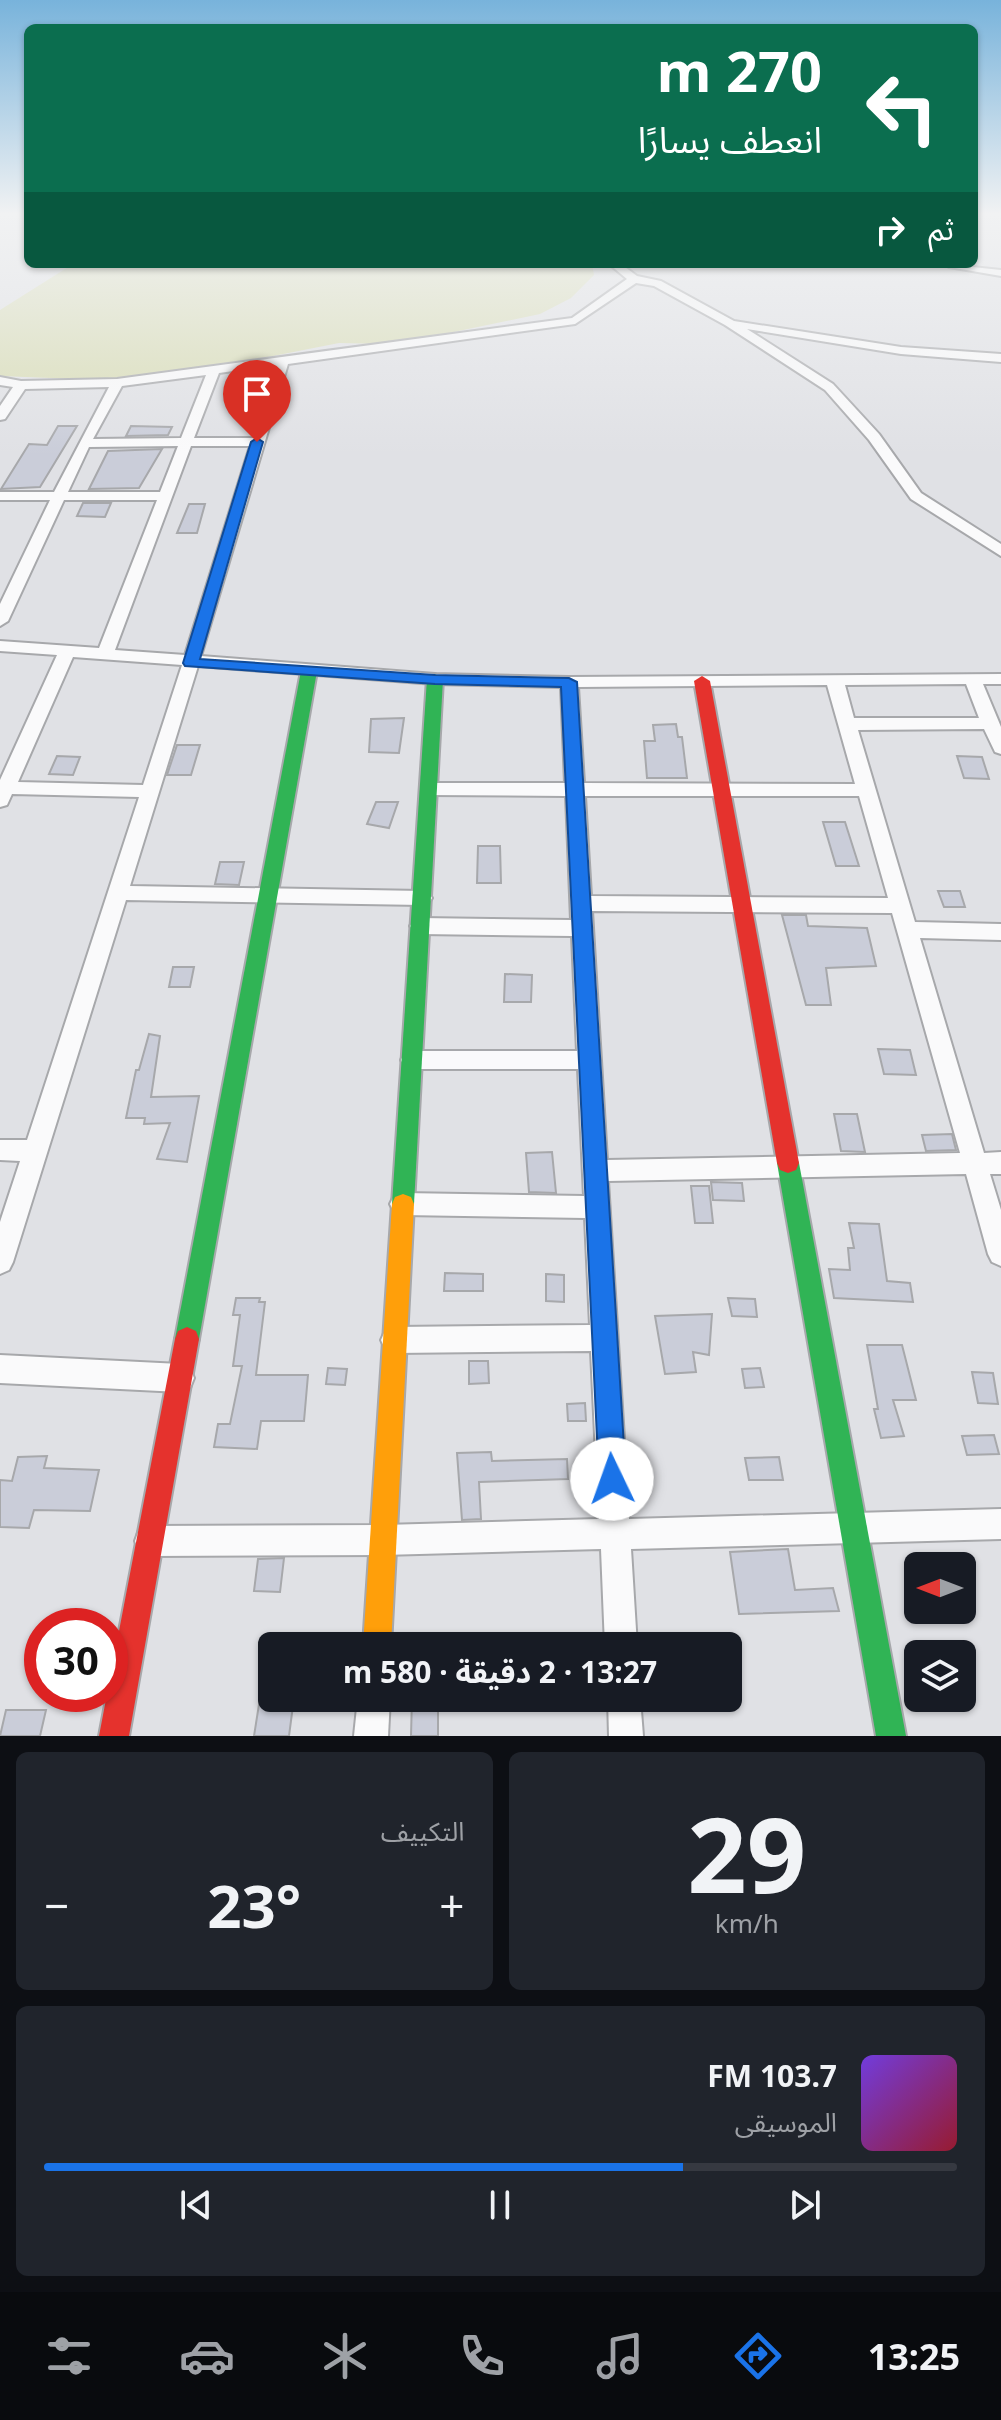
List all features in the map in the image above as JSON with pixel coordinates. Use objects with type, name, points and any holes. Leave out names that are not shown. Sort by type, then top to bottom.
[{"type":"street","points":[[0,381],[21,385],[117,383],[282,363],[575,321],[614,293]]},
{"type":"street","points":[[675,293],[729,323],[829,387],[874,437],[916,496],[1001,551]]},
{"type":"street","points":[[729,323],[836,338],[898,352],[1001,358]]},
{"type":"street","points":[[978,358],[1001,364]]},
{"type":"street","points":[[0,1262],[191,663],[282,363]]},
{"type":"street","points":[[104,656],[213,372]]},
{"type":"street","points":[[0,621],[84,443],[117,383]]},
{"type":"street","points":[[0,416],[21,385]]},
{"type":"street","points":[[84,443],[257,442]]},
{"type":"street","points":[[0,496],[165,496]]},
{"type":"street","points":[[0,646],[191,663],[435,679],[569,682],[1001,679]]},
{"type":"street","points":[[67,652],[3,794],[150,791]]},
{"type":"street","points":[[114,1736],[309,671]]},
{"type":"street","points":[[378,1632],[435,679]]},
{"type":"street","points":[[972,679],[1001,748]]},
{"type":"street","points":[[702,681],[891,1736]]},
{"type":"street","points":[[569,682],[620,1632]]},
{"type":"street","points":[[835,682],[1001,1254]]},
{"type":"street","points":[[848,724],[991,723]]},
{"type":"street","points":[[429,789],[866,790]]},
{"type":"street","points":[[117,893],[422,898]]},
{"type":"street","points":[[420,926],[742,903],[900,906]]},
{"type":"street","points":[[907,930],[1001,932]]},
{"type":"street","points":[[412,1060],[589,1060]]},
{"type":"street","points":[[0,1150],[35,1151]]},
{"type":"street","points":[[594,1171],[1001,1163]]},
{"type":"street","points":[[403,1204],[597,1207]]},
{"type":"street","points":[[395,1340],[604,1338]]},
{"type":"street","points":[[0,1369],[180,1378]]},
{"type":"street","points":[[150,1541],[383,1540],[1001,1524]]},
{"type":"street","points":[[371,1736],[373,1712]]},
{"type":"street","points":[[625,1712],[626,1736]]},
{"type":"green space","points":[[27,293],[576,293],[540,314],[425,338],[386,344],[339,343],[268,357],[102,380],[0,376],[0,310]]},
{"type":"building","points":[[58,426],[77,426],[40,487],[1,489],[29,444],[47,445]]},
{"type":"building","points":[[131,426],[172,427],[168,435],[126,436]]},
{"type":"building","points":[[162,449],[139,488],[89,489],[108,451]]},
{"type":"building","points":[[83,503],[111,503],[105,517],[77,516]]},
{"type":"building","points":[[189,504],[205,504],[197,533],[177,533]]},
{"type":"building","points":[[404,718],[399,753],[369,752],[371,719]]},
{"type":"building","points":[[676,724],[678,737],[682,737],[687,778],[647,778],[644,741],[655,741],[653,725]]},
{"type":"building","points":[[177,745],[200,745],[191,775],[167,775]]},
{"type":"building","points":[[57,756],[80,757],[73,775],[49,774]]},
{"type":"building","points":[[957,756],[982,757],[989,779],[964,778]]},
{"type":"building","points":[[376,802],[398,802],[389,828],[367,824]]},
{"type":"building","points":[[823,822],[845,822],[859,866],[836,866]]},
{"type":"building","points":[[478,846],[500,846],[501,883],[477,883]]},
{"type":"building","points":[[220,862],[244,862],[239,885],[215,884]]},
{"type":"building","points":[[938,891],[960,891],[965,907],[944,907]]},
{"type":"building","points":[[782,915],[806,915],[808,926],[867,928],[876,966],[826,968],[831,1005],[806,1005]]},
{"type":"building","points":[[173,967],[194,967],[190,987],[169,987]]},
{"type":"building","points":[[505,974],[532,975],[531,1002],[504,1002]]},
{"type":"building","points":[[149,1034],[160,1036],[151,1097],[199,1096],[187,1162],[157,1159],[170,1123],[144,1124],[145,1118],[126,1118],[136,1070],[139,1070]]},
{"type":"building","points":[[878,1049],[910,1050],[916,1075],[884,1074]]},
{"type":"building","points":[[834,1114],[857,1114],[865,1152],[841,1151]]},
{"type":"building","points":[[952,1134],[956,1150],[926,1151],[922,1135]]},
{"type":"building","points":[[552,1152],[556,1193],[529,1192],[526,1153]]},
{"type":"building","points":[[711,1182],[742,1183],[744,1201],[713,1200]]},
{"type":"building","points":[[691,1186],[709,1186],[713,1223],[695,1223]]},
{"type":"building","points":[[849,1223],[879,1224],[887,1281],[910,1283],[913,1302],[834,1298],[829,1269],[850,1270],[848,1248],[854,1248]]},
{"type":"building","points":[[445,1273],[483,1274],[483,1291],[444,1291]]},
{"type":"building","points":[[546,1274],[564,1275],[564,1302],[546,1301]]},
{"type":"building","points":[[236,1298],[260,1298],[259,1302],[265,1302],[256,1375],[308,1375],[304,1421],[261,1421],[257,1449],[214,1447],[218,1424],[230,1424],[242,1366],[233,1366],[240,1315],[233,1315]]},
{"type":"building","points":[[728,1298],[755,1299],[757,1317],[732,1316]]},
{"type":"building","points":[[712,1314],[709,1355],[693,1352],[696,1372],[665,1374],[655,1316]]},
{"type":"building","points":[[867,1345],[902,1345],[916,1400],[893,1400],[904,1436],[881,1438],[874,1409],[878,1409]]},
{"type":"building","points":[[469,1361],[488,1361],[489,1383],[469,1384]]},
{"type":"building","points":[[328,1368],[347,1369],[345,1385],[326,1384]]},
{"type":"building","points":[[760,1368],[764,1387],[745,1388],[742,1369]]},
{"type":"building","points":[[972,1372],[993,1373],[998,1404],[978,1403]]},
{"type":"building","points":[[585,1403],[586,1421],[568,1421],[567,1404]]},
{"type":"building","points":[[994,1435],[999,1454],[967,1455],[962,1436]]},
{"type":"building","points":[[491,1452],[492,1461],[567,1459],[568,1479],[479,1482],[481,1519],[462,1520],[457,1453]]},
{"type":"building","points":[[47,1456],[44,1468],[99,1470],[90,1511],[34,1510],[29,1528],[0,1527],[0,1480],[12,1481],[18,1457]]},
{"type":"building","points":[[779,1457],[783,1480],[749,1480],[745,1458]]},
{"type":"building","points":[[788,1549],[795,1590],[833,1588],[839,1611],[739,1614],[730,1552]]},
{"type":"building","points":[[284,1558],[280,1592],[254,1591],[258,1559]]},
{"type":"building","points":[[6,1710],[46,1712],[40,1736],[0,1736]]},
{"type":"building","points":[[258,1711],[292,1712],[289,1736],[254,1736]]},
{"type":"building","points":[[412,1712],[438,1712],[438,1736],[411,1736]]},
{"type":"traffic: fast","points":[[187,1339],[309,671]]},
{"type":"traffic: fast","points":[[403,1204],[435,679]]},
{"type":"traffic: fast","points":[[788,1163],[891,1736]]},
{"type":"traffic: slow","points":[[378,1632],[403,1204]]},
{"type":"traffic: jam","points":[[702,681],[788,1163]]},
{"type":"traffic: jam","points":[[114,1736],[187,1339]]},
{"type":"route","points":[[257,442],[191,663],[435,679],[569,682],[612,1479]]}]
